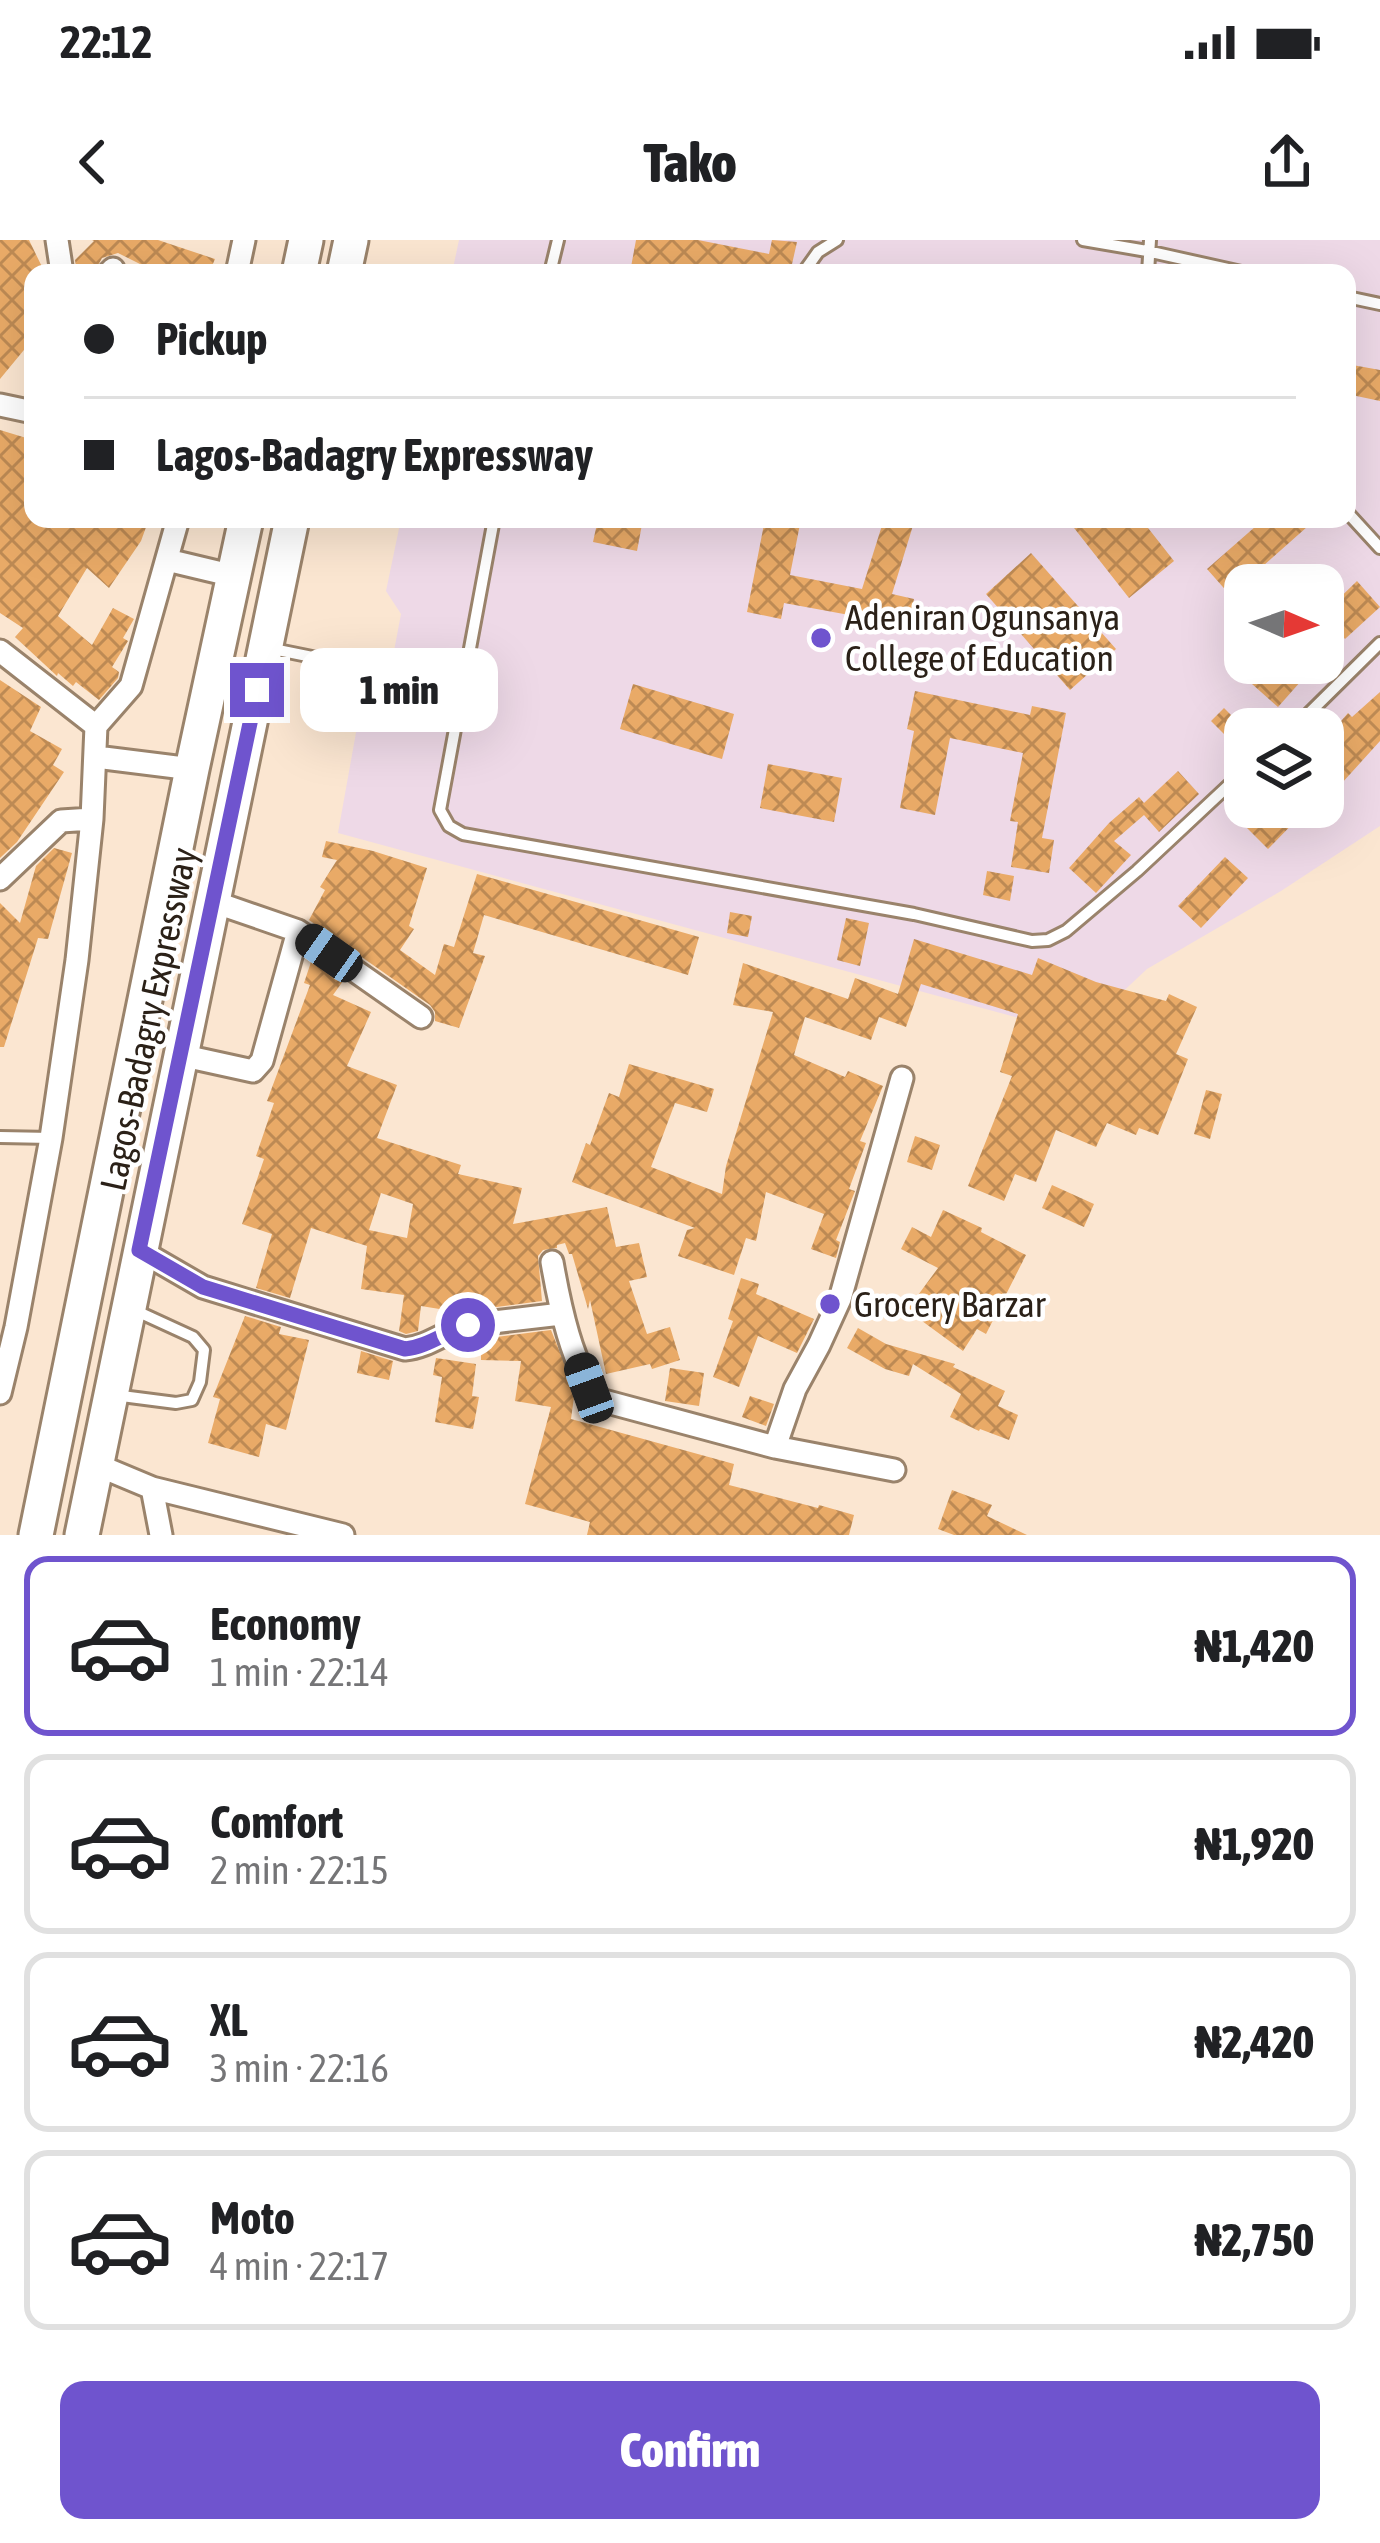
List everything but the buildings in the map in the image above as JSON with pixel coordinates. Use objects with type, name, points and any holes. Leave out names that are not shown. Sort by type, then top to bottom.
[{"type":"highway","name":"Lagos-Badagry Expressway","points":[[36,1535],[244,528]]},
{"type":"highway","name":"Lagos-Badagry Expressway","points":[[82,1535],[290,528]]},
{"type":"street","points":[[0,1393],[51,1138],[77,960],[96,726],[131,686],[176,528]]},
{"type":"street","points":[[167,560],[234,576]]},
{"type":"street","points":[[0,650],[96,726]]},
{"type":"street","points":[[96,757],[192,769]]},
{"type":"street","points":[[0,879],[62,821],[92,819]]},
{"type":"street","points":[[214,902],[298,932],[422,1017]]},
{"type":"street","points":[[180,1055],[253,1071],[262,1061],[298,932]]},
{"type":"street","points":[[775,1447],[795,1389],[840,1299],[902,1078]]},
{"type":"street","points":[[139,1250],[203,1287],[405,1349],[418,1348],[468,1325],[561,1314]]},
{"type":"street","points":[[552,1262],[561,1314],[589,1388],[600,1400],[775,1447],[894,1470]]},
{"type":"street","points":[[98,1466],[152,1487],[343,1535]]},
{"type":"street","points":[[152,1487],[161,1535]]},
{"type":"lane","points":[[809,264],[837,240]]},
{"type":"lane","points":[[1083,240],[1149,245],[1215,264]]},
{"type":"lane","points":[[1356,522],[1380,548]]},
{"type":"lane","points":[[492,528],[440,810],[449,826],[463,834],[698,873],[1032,941],[1066,931],[1224,790]]},
{"type":"lane","points":[[1314,708],[1380,643]]},
{"type":"lane","points":[[266,648],[465,688]]},
{"type":"lane","points":[[0,1137],[51,1138]]},
{"type":"lane","points":[[112,1395],[176,1403],[192,1400],[200,1382],[204,1350],[193,1337],[129,1308]]},
{"type":"shaded area","name":"Adeniran Ogunsanya College of Education","points":[[459,240],[1380,240],[1380,826],[1281,891],[1147,969],[1085,1036],[338,833],[357,727],[376,717],[401,614],[386,591],[399,528],[1356,528],[1356,264],[454,264]]},
{"type":"place","name":"Adeniran Ogunsanya College of Education","points":[[821,638]]},
{"type":"place","name":"Grocery Barzar","points":[[830,1304]]},
{"type":"route","points":[[257,690],[139,1250],[203,1287],[405,1349],[418,1348],[468,1325]]}]
